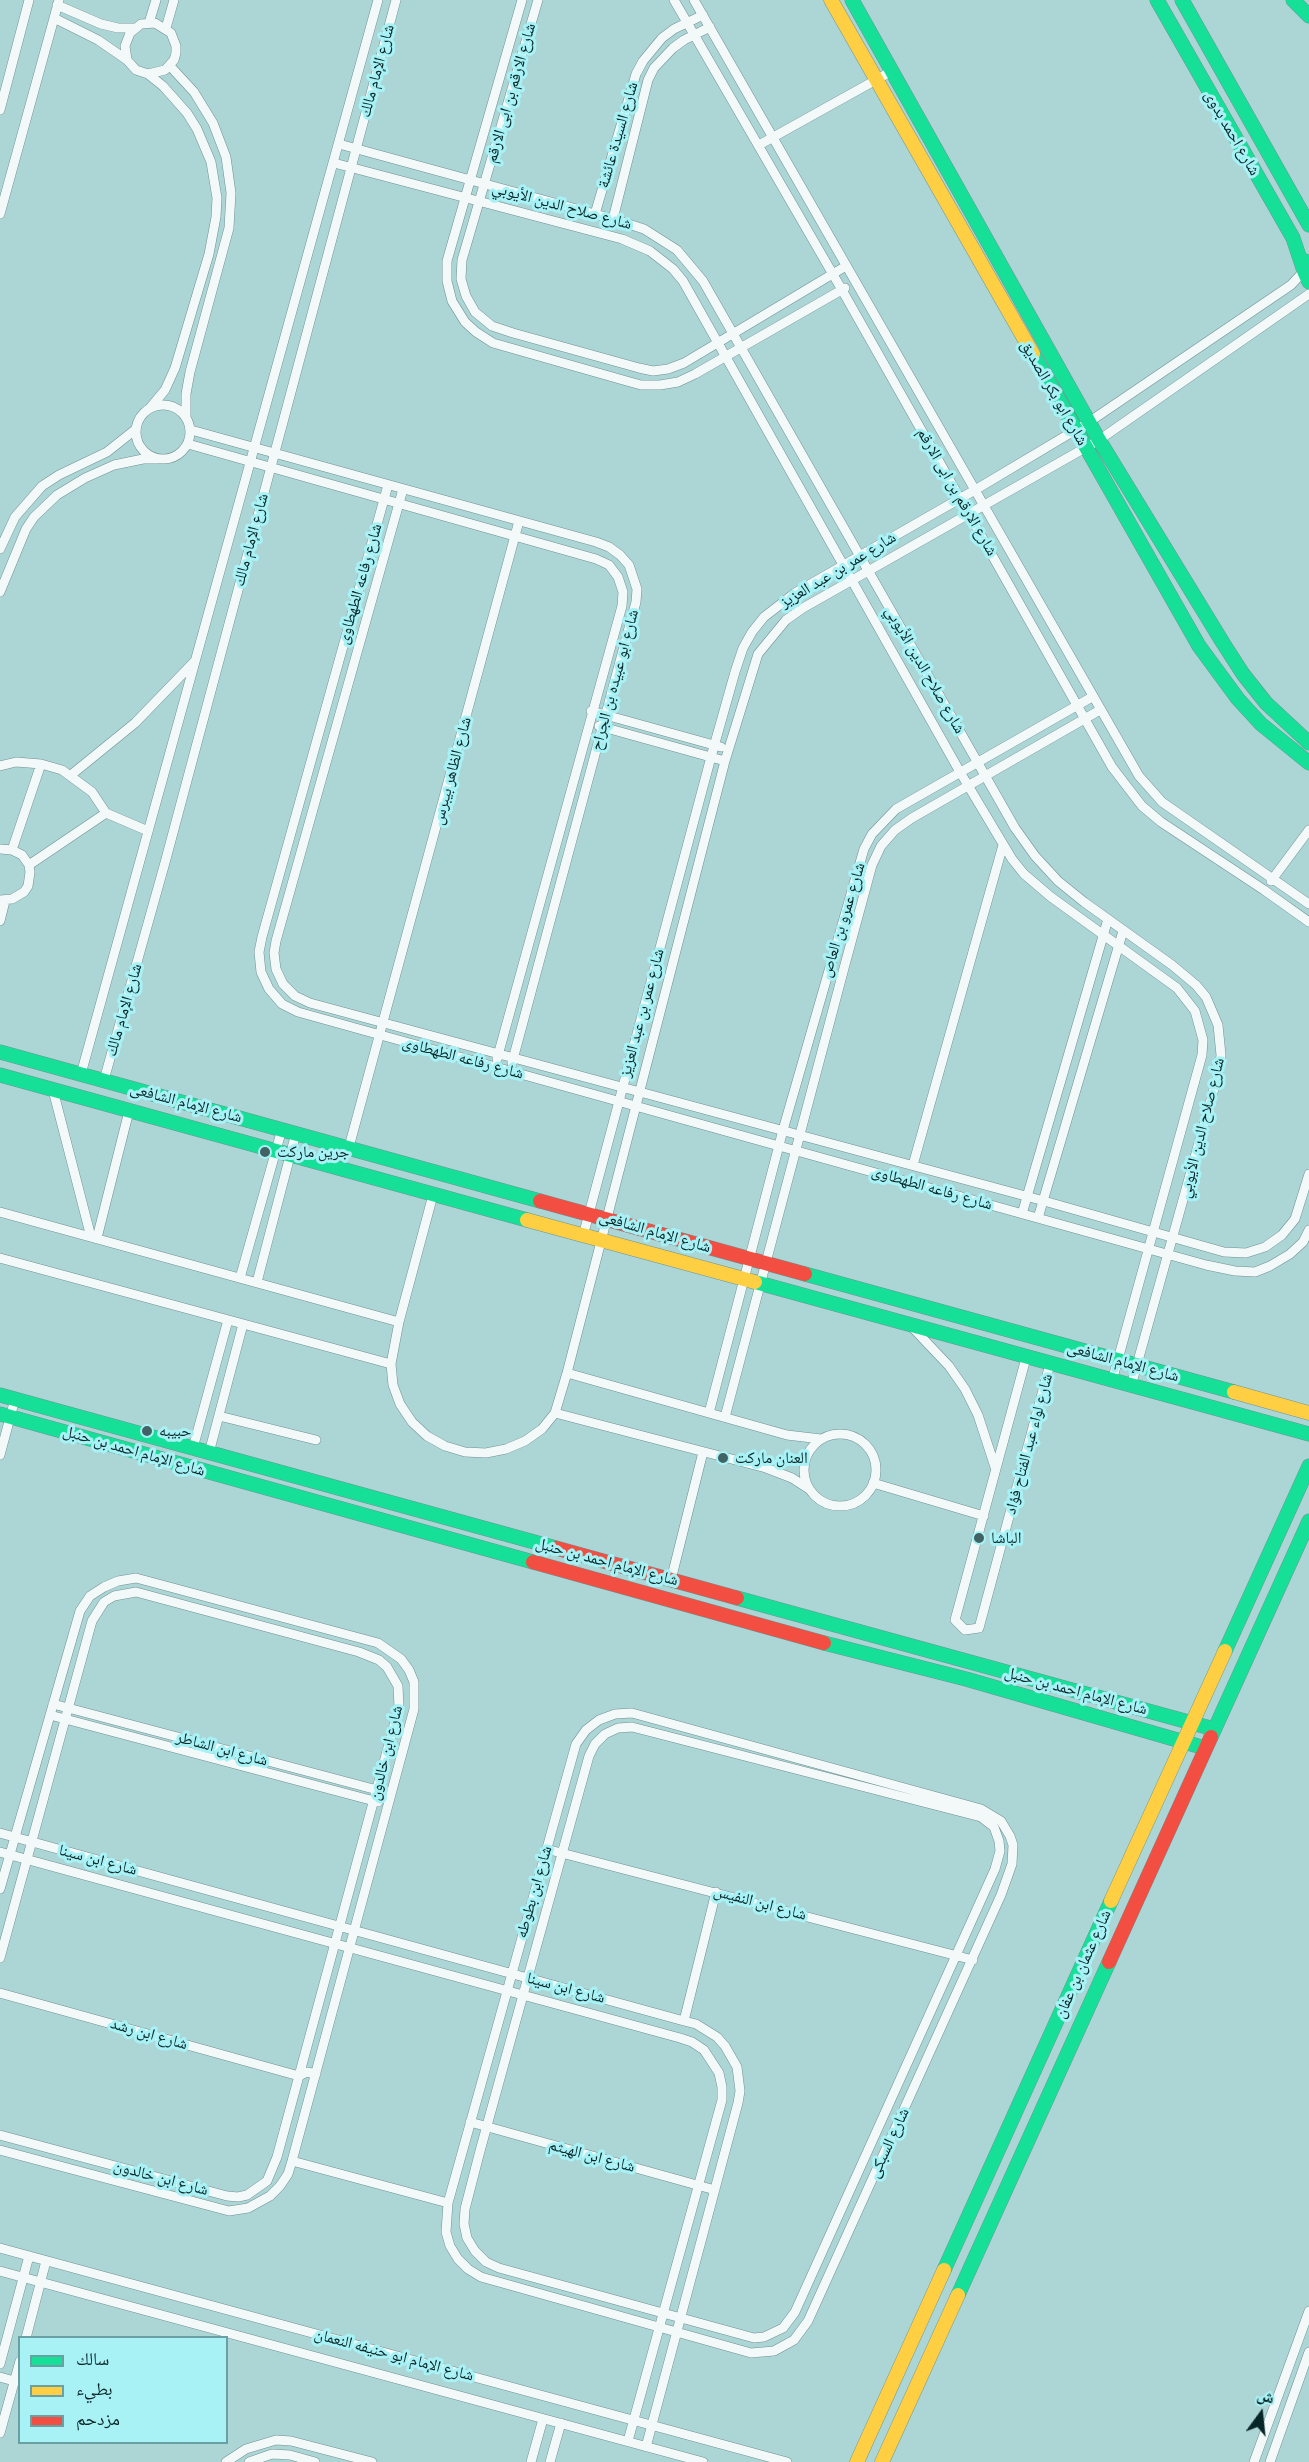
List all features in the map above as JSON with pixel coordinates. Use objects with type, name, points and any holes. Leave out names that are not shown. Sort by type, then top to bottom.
[{"type":"street","points":[[0,110],[29,0]]},
{"type":"street","points":[[149,22],[156,0]]},
{"type":"street","points":[[166,28],[174,0]]},
{"type":"street","name":"شارع الإمام مالك","points":[[81,1074],[378,0]]},
{"type":"street","name":"شارع الإمام مالك","points":[[105,1080],[396,0]]},
{"type":"street","name":"شارع الارقم بن ابى الارقم","points":[[522,0],[447,261],[447,281],[452,301],[465,322],[476,332],[493,343],[641,385],[660,386],[678,382],[725,357],[855,282]]},
{"type":"street","name":"شارع الارقم بن ابى الارقم","points":[[538,0],[462,260],[461,279],[466,296],[475,312],[492,326],[653,371],[668,369],[684,363],[846,266]]},
{"type":"street","name":"شارع الارقم بن ابى الارقم","points":[[674,0],[833,273],[1112,767],[1142,806],[1161,822],[1309,922]]},
{"type":"street","name":"شارع الارقم بن ابى الارقم","points":[[694,0],[1092,697],[1150,790],[1178,813],[1309,904]]},
{"type":"street","name":"شارع ابو بكر الصديق","points":[[831,0],[1199,646],[1238,699],[1261,724],[1309,762]]},
{"type":"street","name":"شارع ابو بكر الصديق","points":[[852,0],[1099,440],[1243,674],[1266,703],[1309,742]]},
{"type":"street","name":"شارع احمد بدوى","points":[[1157,0],[1293,238],[1305,274]]},
{"type":"street","name":"شارع احمد بدوى","points":[[1182,0],[1309,225]]},
{"type":"street","points":[[1293,0],[1309,15]]},
{"type":"street","points":[[0,214],[58,3],[101,24],[118,28],[135,28],[149,22],[166,28],[175,39],[176,53],[170,66],[160,73],[148,74],[136,70],[127,60],[99,40],[54,18]]},
{"type":"street","name":"شارع السيدة عائشة","points":[[595,214],[636,74],[662,38],[703,15]]},
{"type":"street","name":"شارع السيدة عائشة","points":[[613,219],[648,80],[663,58],[693,35],[710,27]]},
{"type":"street","points":[[127,60],[126,39],[135,28]]},
{"type":"street","points":[[511,39],[526,43]]},
{"type":"street","points":[[136,429],[141,448],[151,457],[165,460],[179,455],[188,444],[191,430],[186,416],[186,394],[190,372],[229,228],[231,193],[226,157],[213,123],[194,92],[170,66]]},
{"type":"street","points":[[759,145],[892,71]]},
{"type":"street","points":[[0,549],[15,517],[42,486],[59,475],[107,452],[136,429],[141,417],[165,390],[175,368],[209,255],[217,198],[211,162],[197,129],[176,99],[148,74]]},
{"type":"street","name":"شارع صلاح الدين الأيوبي","points":[[339,144],[613,219],[644,229],[677,250],[703,281],[1015,828],[1035,856],[1058,881],[1196,985],[1213,1011],[1221,1040],[1219,1071],[1131,1386]]},
{"type":"street","name":"شارع صلاح الدين الأيوبي","points":[[334,163],[622,239],[662,259],[683,281],[1003,845],[1024,874],[1038,887],[1177,988],[1195,1011],[1203,1040],[1202,1056],[1112,1381]]},
{"type":"street","points":[[1305,274],[1309,254]]},
{"type":"street","name":"شارع عمر بن عبد العزيز","points":[[584,1236],[618,1100],[711,757],[735,672],[743,648],[752,632],[764,617],[779,605],[843,565],[1089,422],[1305,274]]},
{"type":"street","name":"شارع عمر بن عبد العزيز","points":[[555,1413],[725,761],[758,654],[786,620],[803,608],[1099,440],[1309,294]]},
{"type":"street","points":[[150,408],[170,406],[186,416]]},
{"type":"street","name":"شارع ابو عبيده بن الجراح","points":[[191,430],[609,547],[620,555],[634,578],[637,588],[636,602],[510,1071]]},
{"type":"street","name":"شارع ابو عبيده بن الجراح","points":[[188,444],[596,559],[609,566],[618,577],[623,592],[622,606],[591,711],[495,1067]]},
{"type":"street","points":[[0,592],[26,529],[34,517],[57,495],[84,478],[114,465],[128,461],[158,459]]},
{"type":"street","name":"شارع رفاعه الطهطاوى","points":[[388,485],[262,937],[259,952],[261,972],[269,989],[282,1004],[298,1012],[1169,1256]]},
{"type":"street","name":"شارع رفاعه الطهطاوى","points":[[404,489],[276,941],[274,953],[276,969],[283,984],[295,996],[310,1003],[1028,1196],[1173,1239]]},
{"type":"street","name":"شارع الظاهر بيبرس","points":[[349,1147],[519,521]]},
{"type":"street","points":[[71,775],[135,723],[196,659]]},
{"type":"street","name":"شارع عمرو بن العاص","points":[[709,1413],[783,1130],[864,849],[872,834],[896,809],[1092,697]]},
{"type":"street","name":"شارع عمرو بن العاص","points":[[725,1417],[872,865],[881,846],[895,830],[1100,710]]},
{"type":"street","points":[[591,711],[729,749]]},
{"type":"street","points":[[588,723],[725,761]]},
{"type":"street","points":[[313,755],[329,759]]},
{"type":"street","points":[[0,766],[16,762],[41,764],[71,775],[92,792],[106,813],[148,831]]},
{"type":"street","points":[[12,850],[41,764]]},
{"type":"street","points":[[29,865],[106,813]]},
{"type":"street","points":[[1264,890],[1309,830]]},
{"type":"street","points":[[913,1165],[1003,845]]},
{"type":"street","points":[[0,849],[12,850],[22,855],[29,865],[30,879],[24,892],[12,899],[3,900],[0,921]]},
{"type":"street","points":[[1022,1214],[1108,920]]},
{"type":"street","points":[[1038,1218],[1123,931]]},
{"type":"street","name":"شارع الإمام الشافعى","points":[[0,1052],[1309,1413]]},
{"type":"street","name":"شارع الإمام الشافعى","points":[[0,1075],[1309,1434]]},
{"type":"street","points":[[53,1090],[94,1238]]},
{"type":"street","points":[[94,1238],[129,1111]]},
{"type":"street","points":[[240,1278],[276,1152],[289,1131]]},
{"type":"street","points":[[257,1282],[290,1155],[289,1131]]},
{"type":"street","points":[[1173,1239],[1224,1252],[1246,1253],[1265,1247],[1282,1235],[1295,1219],[1309,1174]]},
{"type":"street","points":[[433,1195],[399,1322],[391,1364],[393,1385],[400,1404],[412,1422],[427,1436],[445,1446],[465,1452],[486,1453],[506,1449],[525,1441],[542,1429],[555,1413],[779,1472],[809,1489],[824,1502],[843,1505],[861,1498],[873,1484],[874,1461],[870,1451],[863,1443],[842,1434],[821,1439],[810,1449],[805,1462],[804,1476],[809,1489]]},
{"type":"street","points":[[0,1212],[399,1322]]},
{"type":"street","points":[[1169,1256],[1235,1271],[1255,1272],[1290,1254],[1303,1242],[1309,1230]]},
{"type":"street","points":[[0,1258],[391,1364]]},
{"type":"street","points":[[193,1448],[228,1320]]},
{"type":"street","points":[[209,1453],[243,1324]]},
{"type":"street","points":[[909,1325],[949,1366],[965,1389],[985,1432],[995,1469]]},
{"type":"street","name":"شارع لواء عبد الفتاح فؤاد","points":[[1026,1358],[955,1620],[965,1630],[980,1628],[1050,1364]]},
{"type":"street","points":[[567,1373],[787,1435],[821,1439]]},
{"type":"street","name":"شارع الإمام احمد بن حنبل","points":[[0,1395],[1214,1729]]},
{"type":"street","points":[[0,1455],[5,1415],[15,1399]]},
{"type":"street","name":"شارع الإمام احمد بن حنبل","points":[[5,1415],[966,1679],[1205,1748]]},
{"type":"street","points":[[219,1416],[316,1440]]},
{"type":"street","points":[[671,1580],[704,1452]]},
{"type":"street","name":"شارع عثمان بن عفان","points":[[857,2462],[1309,1466]]},
{"type":"street","points":[[263,1487],[268,1469]]},
{"type":"street","points":[[873,1484],[984,1516]]},
{"type":"street","name":"شارع عثمان بن عفان","points":[[882,2462],[1309,1521]]},
{"type":"street","points":[[514,1556],[520,1538]]},
{"type":"street","name":"شارع ابن خالدون","points":[[0,1889],[5,1854],[14,1837],[80,1611],[90,1596],[104,1587],[118,1581],[136,1578],[378,1643],[401,1659],[409,1670],[416,1695],[414,1709],[292,2161],[284,2180],[270,2196],[240,2211],[229,2211],[0,2150]]},
{"type":"street","name":"شارع ابن خالدون","points":[[0,1958],[92,1621],[104,1602],[125,1592],[136,1592],[369,1655],[387,1667],[394,1676],[400,1697],[378,1790],[299,2076],[267,2181],[247,2195],[238,2198],[0,2135]]},
{"type":"street","points":[[208,1612],[211,1599]]},
{"type":"street","points":[[942,1673],[946,1656]]},
{"type":"street","points":[[966,1679],[970,1662]]},
{"type":"street","name":"شارع ابن الشاطر","points":[[53,1704],[392,1794]]},
{"type":"street","name":"شارع ابن بطوطه","points":[[677,2333],[495,2281],[475,2273],[458,2259],[450,2246],[446,2232],[448,2203],[576,1744],[586,1730],[599,1720],[615,1714],[632,1713],[981,1809],[995,1816],[1006,1827]]},
{"type":"street","name":"شارع ابن الشاطر","points":[[50,1715],[389,1805]]},
{"type":"street","name":"شارع ابن بطوطه","points":[[681,2318],[499,2268],[486,2262],[475,2251],[467,2238],[464,2224],[465,2209],[522,1994],[589,1756],[595,1744],[606,1734],[618,1728],[632,1726],[981,1817],[990,1822],[996,1832]]},
{"type":"street","points":[[175,1748],[179,1737]]},
{"type":"street","points":[[810,1773],[813,1762]]},
{"type":"street","name":"شارع السبكى","points":[[677,2333],[751,2353],[763,2354],[785,2347],[802,2331],[1002,1896],[1012,1864],[1012,1845],[1006,1827]]},
{"type":"street","name":"شارع السبكى","points":[[681,2318],[754,2338],[774,2333],[790,2322],[957,1956],[998,1860],[1000,1851],[996,1832]]},
{"type":"street","name":"شارع ابن سينا","points":[[0,1833],[684,2020],[717,2037],[732,2056],[739,2079],[738,2103],[646,2446]]},
{"type":"street","name":"شارع ابن النفيس","points":[[546,1849],[973,1960]]},
{"type":"street","name":"شارع ابن سينا","points":[[5,1854],[680,2038],[704,2050],[719,2073],[722,2100],[628,2441]]},
{"type":"street","points":[[684,2020],[716,1892]]},
{"type":"street","name":"شارع ابن رشد","points":[[0,1993],[299,2076],[305,2085],[312,2087]]},
{"type":"street","name":"شارع ابن رشد","points":[[299,2076],[307,2072],[316,2074]]},
{"type":"street","name":"شارع ابن الهيثم","points":[[470,2122],[715,2190]]},
{"type":"street","points":[[56,2165],[60,2151]]},
{"type":"street","points":[[292,2161],[448,2203]]},
{"type":"street","name":"شارع الإمام ابو حنيفه النعمان","points":[[0,2248],[788,2462]]},
{"type":"street","points":[[18,2363],[0,2362],[29,2256]]},
{"type":"street","points":[[26,2336],[46,2261]]},
{"type":"street","name":"شارع الإمام ابو حنيفه النعمان","points":[[0,2271],[703,2462]]},
{"type":"street","points":[[1254,2462],[1309,2311]]},
{"type":"street","points":[[1270,2462],[1309,2352]]},
{"type":"street","points":[[0,2433],[18,2367]]},
{"type":"street","points":[[0,2377],[14,2381]]},
{"type":"street","points":[[531,2462],[543,2418]]},
{"type":"street","points":[[550,2462],[561,2423]]},
{"type":"street","points":[[226,2462],[246,2449],[276,2440],[291,2440],[372,2462]]},
{"type":"street","points":[[249,2462],[272,2454],[290,2455],[315,2462]]},
{"type":"traffic: fast","points":[[852,0],[1099,440],[1223,643],[1243,674],[1266,703],[1309,743]]},
{"type":"traffic: fast","points":[[1157,0],[1293,238],[1303,268]]},
{"type":"traffic: fast","points":[[1182,0],[1309,225]]},
{"type":"traffic: fast","points":[[1293,0],[1309,16]]},
{"type":"traffic: fast","points":[[1305,261],[1304,271],[1309,282]]},
{"type":"traffic: fast","points":[[1033,354],[1199,646],[1238,699],[1261,724],[1309,763]]},
{"type":"traffic: fast","points":[[0,1052],[540,1201]]},
{"type":"traffic: fast","points":[[0,1075],[527,1220]]},
{"type":"traffic: fast","points":[[805,1274],[1234,1392]]},
{"type":"traffic: fast","points":[[755,1282],[1309,1434]]},
{"type":"traffic: fast","points":[[0,1395],[556,1548]]},
{"type":"traffic: fast","points":[[0,1414],[533,1562]]},
{"type":"traffic: fast","points":[[1225,1651],[1309,1466]]},
{"type":"traffic: fast","points":[[1211,1737],[1309,1521]]},
{"type":"traffic: fast","points":[[737,1598],[1214,1729]]},
{"type":"traffic: fast","points":[[824,1643],[966,1679],[1205,1748]]},
{"type":"traffic: fast","points":[[944,2270],[1111,1901]]},
{"type":"traffic: fast","points":[[958,2295],[1109,1962]]},
{"type":"traffic: slow","points":[[831,0],[1033,354]]},
{"type":"traffic: slow","points":[[527,1220],[755,1282]]},
{"type":"traffic: slow","points":[[1234,1392],[1309,1413]]},
{"type":"traffic: slow","points":[[1111,1901],[1225,1651]]},
{"type":"traffic: slow","points":[[857,2462],[944,2270]]},
{"type":"traffic: slow","points":[[882,2462],[958,2295]]},
{"type":"traffic: jam","points":[[540,1201],[805,1274]]},
{"type":"traffic: jam","points":[[556,1548],[737,1598]]},
{"type":"traffic: jam","points":[[533,1562],[824,1643]]},
{"type":"traffic: jam","points":[[1109,1962],[1211,1737]]},
{"type":"place","name":"جرين ماركت","points":[[265,1152]]},
{"type":"place","name":"حبيبه","points":[[147,1431]]},
{"type":"place","name":"العنان ماركت","points":[[723,1458]]},
{"type":"place","name":"الباشا","points":[[979,1538]]}]
